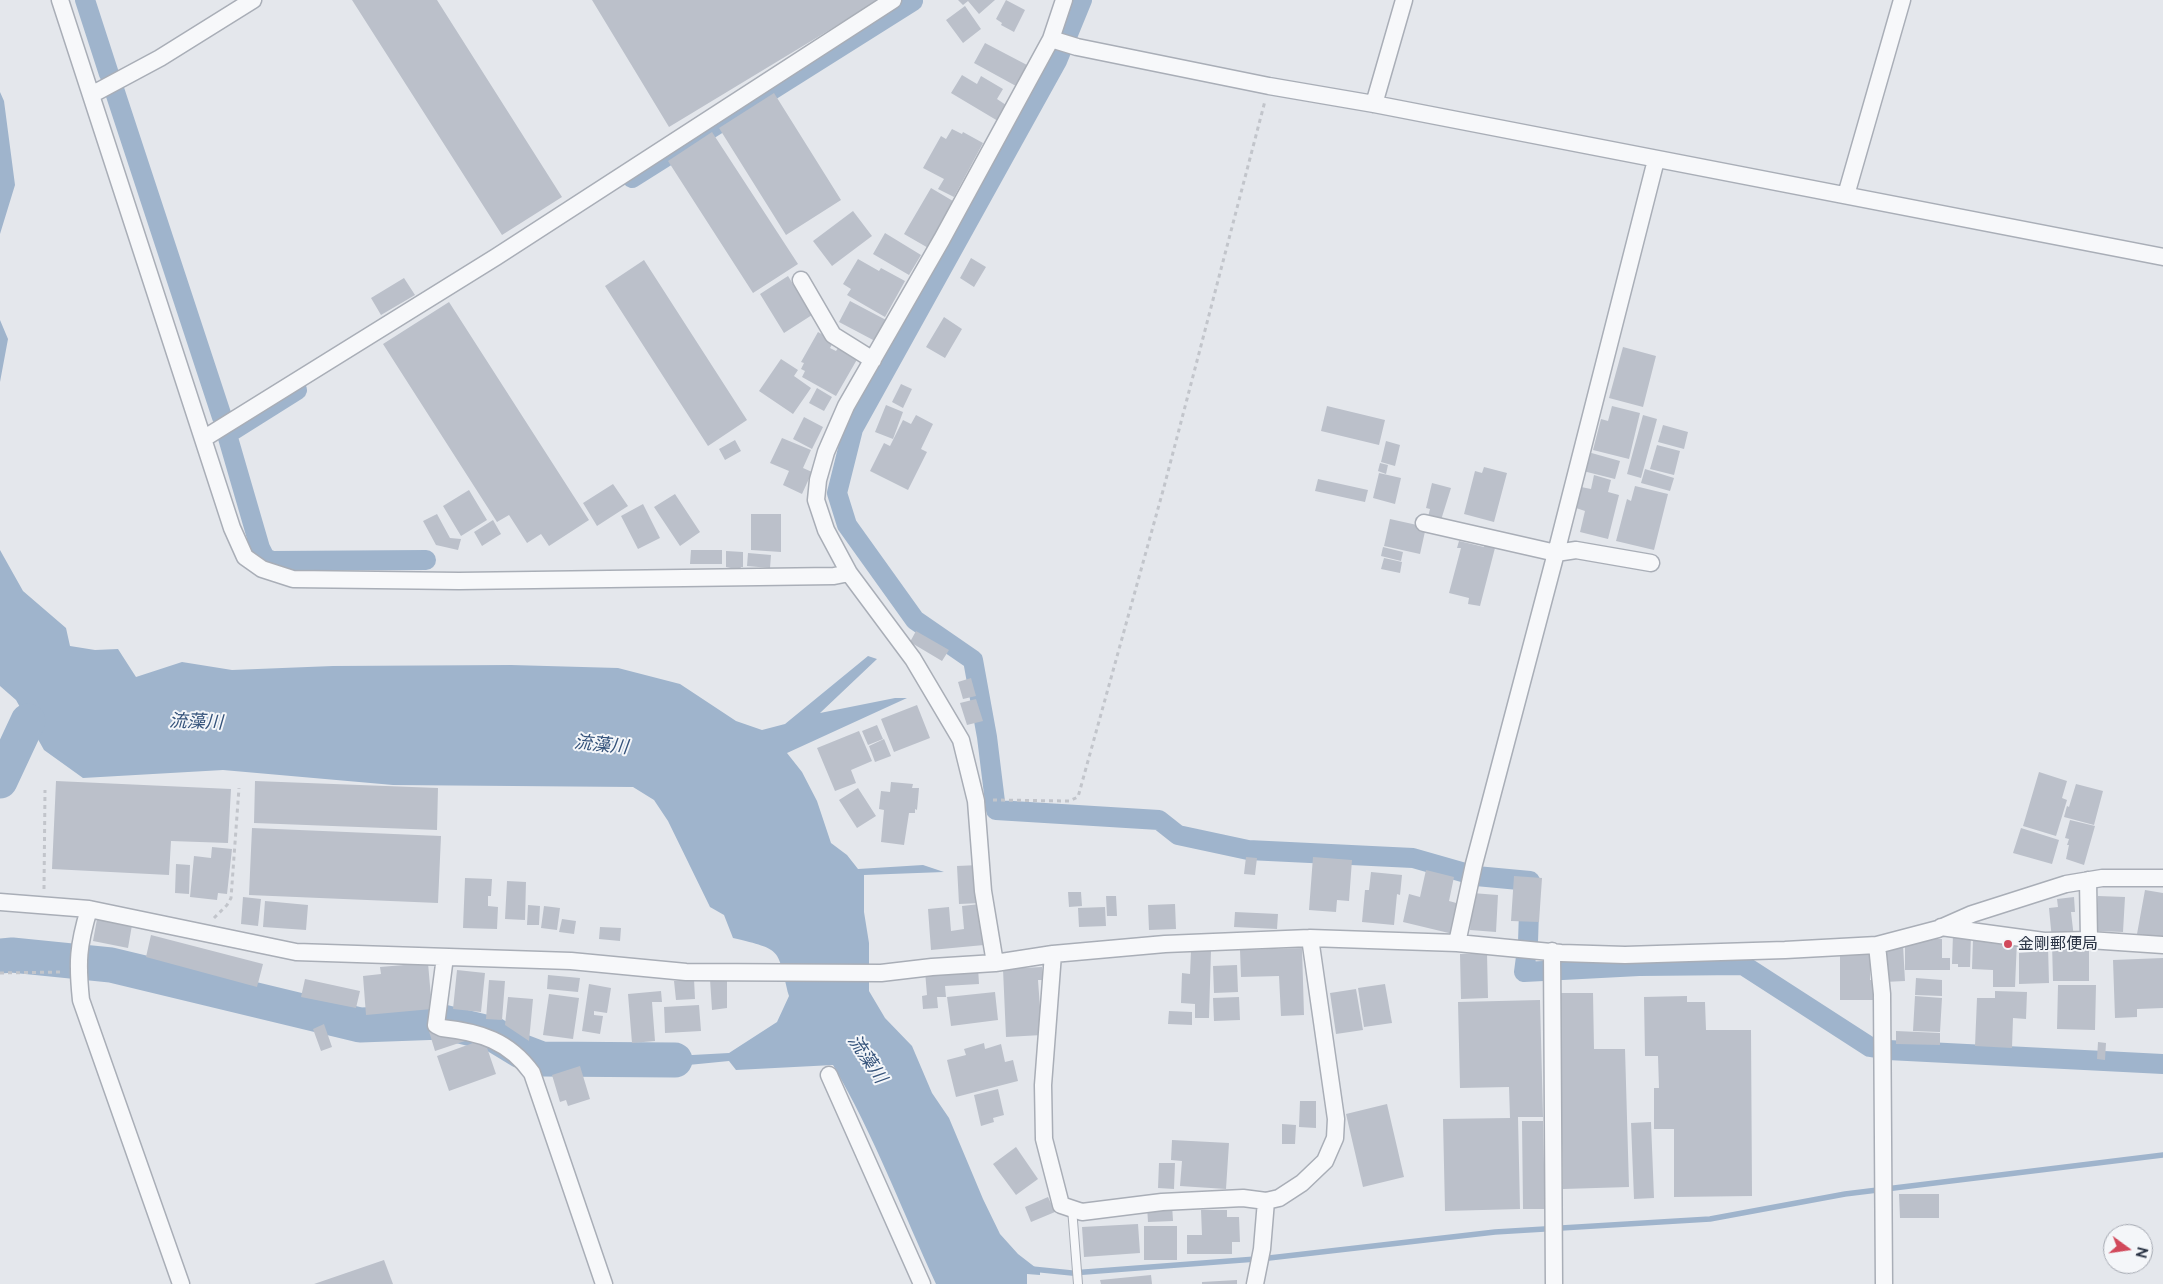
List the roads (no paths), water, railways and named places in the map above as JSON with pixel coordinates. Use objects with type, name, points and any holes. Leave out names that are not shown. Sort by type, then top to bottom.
[{"type":"street","points":[[60,0],[232,528],[245,557],[262,569],[293,579],[488,580],[834,576],[849,573]]},
{"type":"street","points":[[91,95],[160,58],[253,0]]},
{"type":"street","points":[[203,439],[496,258],[893,0]]},
{"type":"street","points":[[995,963],[983,891],[976,801],[961,740],[913,659],[849,573],[817,508],[818,480],[826,452],[846,406],[1053,40],[1064,0]]},
{"type":"street","points":[[1374,104],[1404,0]]},
{"type":"street","points":[[1846,195],[1902,0]]},
{"type":"street","points":[[1053,40],[1269,86],[1374,104],[2163,257]]},
{"type":"street","points":[[1457,943],[1469,883],[1556,553],[1656,160]]},
{"type":"street","points":[[801,280],[833,335],[873,360]]},
{"type":"street","points":[[1424,524],[1556,553],[1576,550],[1651,563]]},
{"type":"street","points":[[0,902],[89,909],[296,952],[570,961],[686,972],[881,974],[932,966],[995,963],[1053,954],[1165,944],[1310,938],[1486,944],[1548,951],[1625,955],[1785,950],[1877,944],[1941,927],[1972,914],[2056,887],[2102,878],[2163,878]]},
{"type":"street","points":[[2088,880],[2089,940]]},
{"type":"street","points":[[89,909],[79,942],[78,972],[81,1000],[181,1284]]},
{"type":"street","points":[[1941,927],[2044,941],[2089,940],[2163,945]]},
{"type":"street","points":[[1053,954],[1043,1085],[1044,1139],[1061,1204],[1082,1212],[1162,1202],[1243,1198],[1266,1202],[1279,1198],[1302,1183],[1325,1161],[1335,1138],[1336,1119],[1310,938]]},
{"type":"street","points":[[1877,944],[1882,994],[1884,1284]]},
{"type":"street","points":[[1548,951],[1554,1284]]},
{"type":"street","points":[[445,957],[438,1018],[442,1028],[486,1035],[522,1060],[532,1073],[604,1284]]},
{"type":"street","points":[[829,1075],[922,1284]]},
{"type":"street","points":[[1256,1279],[1262,1249],[1266,1202]]},
{"type":"lane","points":[[1072,1208],[1078,1284]]},
{"type":"water","points":[[0,92],[4,101],[15,185],[0,234]]},
{"type":"water","points":[[0,320],[8,339],[0,382]]},
{"type":"water","name":"流藻川","points":[[0,550],[23,591],[66,628],[70,646],[95,650],[118,649],[136,677],[182,662],[232,670],[333,666],[511,665],[618,668],[680,684],[736,721],[762,730],[785,724],[868,656],[877,659],[820,713],[895,698],[907,698],[787,753],[802,772],[817,801],[831,843],[847,855],[858,869],[923,865],[944,872],[864,875],[864,912],[869,943],[869,991],[885,1018],[912,1046],[932,1093],[949,1118],[1000,1234],[1018,1254],[1040,1271],[1040,1275],[1027,1274],[1027,1284],[936,1284],[862,1118],[833,1065],[736,1070],[729,1061],[678,1066],[674,1056],[729,1053],[777,1022],[789,996],[782,968],[775,954],[770,949],[761,945],[733,938],[724,915],[710,907],[668,821],[654,800],[633,787],[393,785],[223,770],[83,778],[44,750],[16,700],[0,686]]},
{"type":"waterway","points":[[85,0],[109,74]]},
{"type":"waterway","points":[[1082,0],[1057,61],[853,429],[837,493],[847,525],[915,620],[973,660],[987,737],[996,810],[1159,820],[1178,835],[1248,850],[1413,858],[1476,876],[1530,881],[1528,942],[1524,972],[1639,966],[1743,965],[1870,1047],[1888,1050],[2163,1064]]},
{"type":"waterway","points":[[632,178],[913,1]]},
{"type":"waterway","points":[[114,89],[222,417]]},
{"type":"waterway","points":[[227,434],[297,390]]},
{"type":"waterway","points":[[226,431],[260,548],[265,558],[272,561],[426,560]]},
{"type":"waterway","points":[[0,781],[28,721]]},
{"type":"waterway","points":[[0,956],[12,955],[111,965],[360,1025],[443,1022],[493,1034],[521,1051],[542,1059],[675,1060]]},
{"type":"waterway","points":[[1032,1269],[1072,1273],[1269,1258],[1495,1232],[1710,1219],[1845,1194],[2163,1155]]},
{"type":"place","name":"金剛郵便局","points":[[2008,944]]}]
